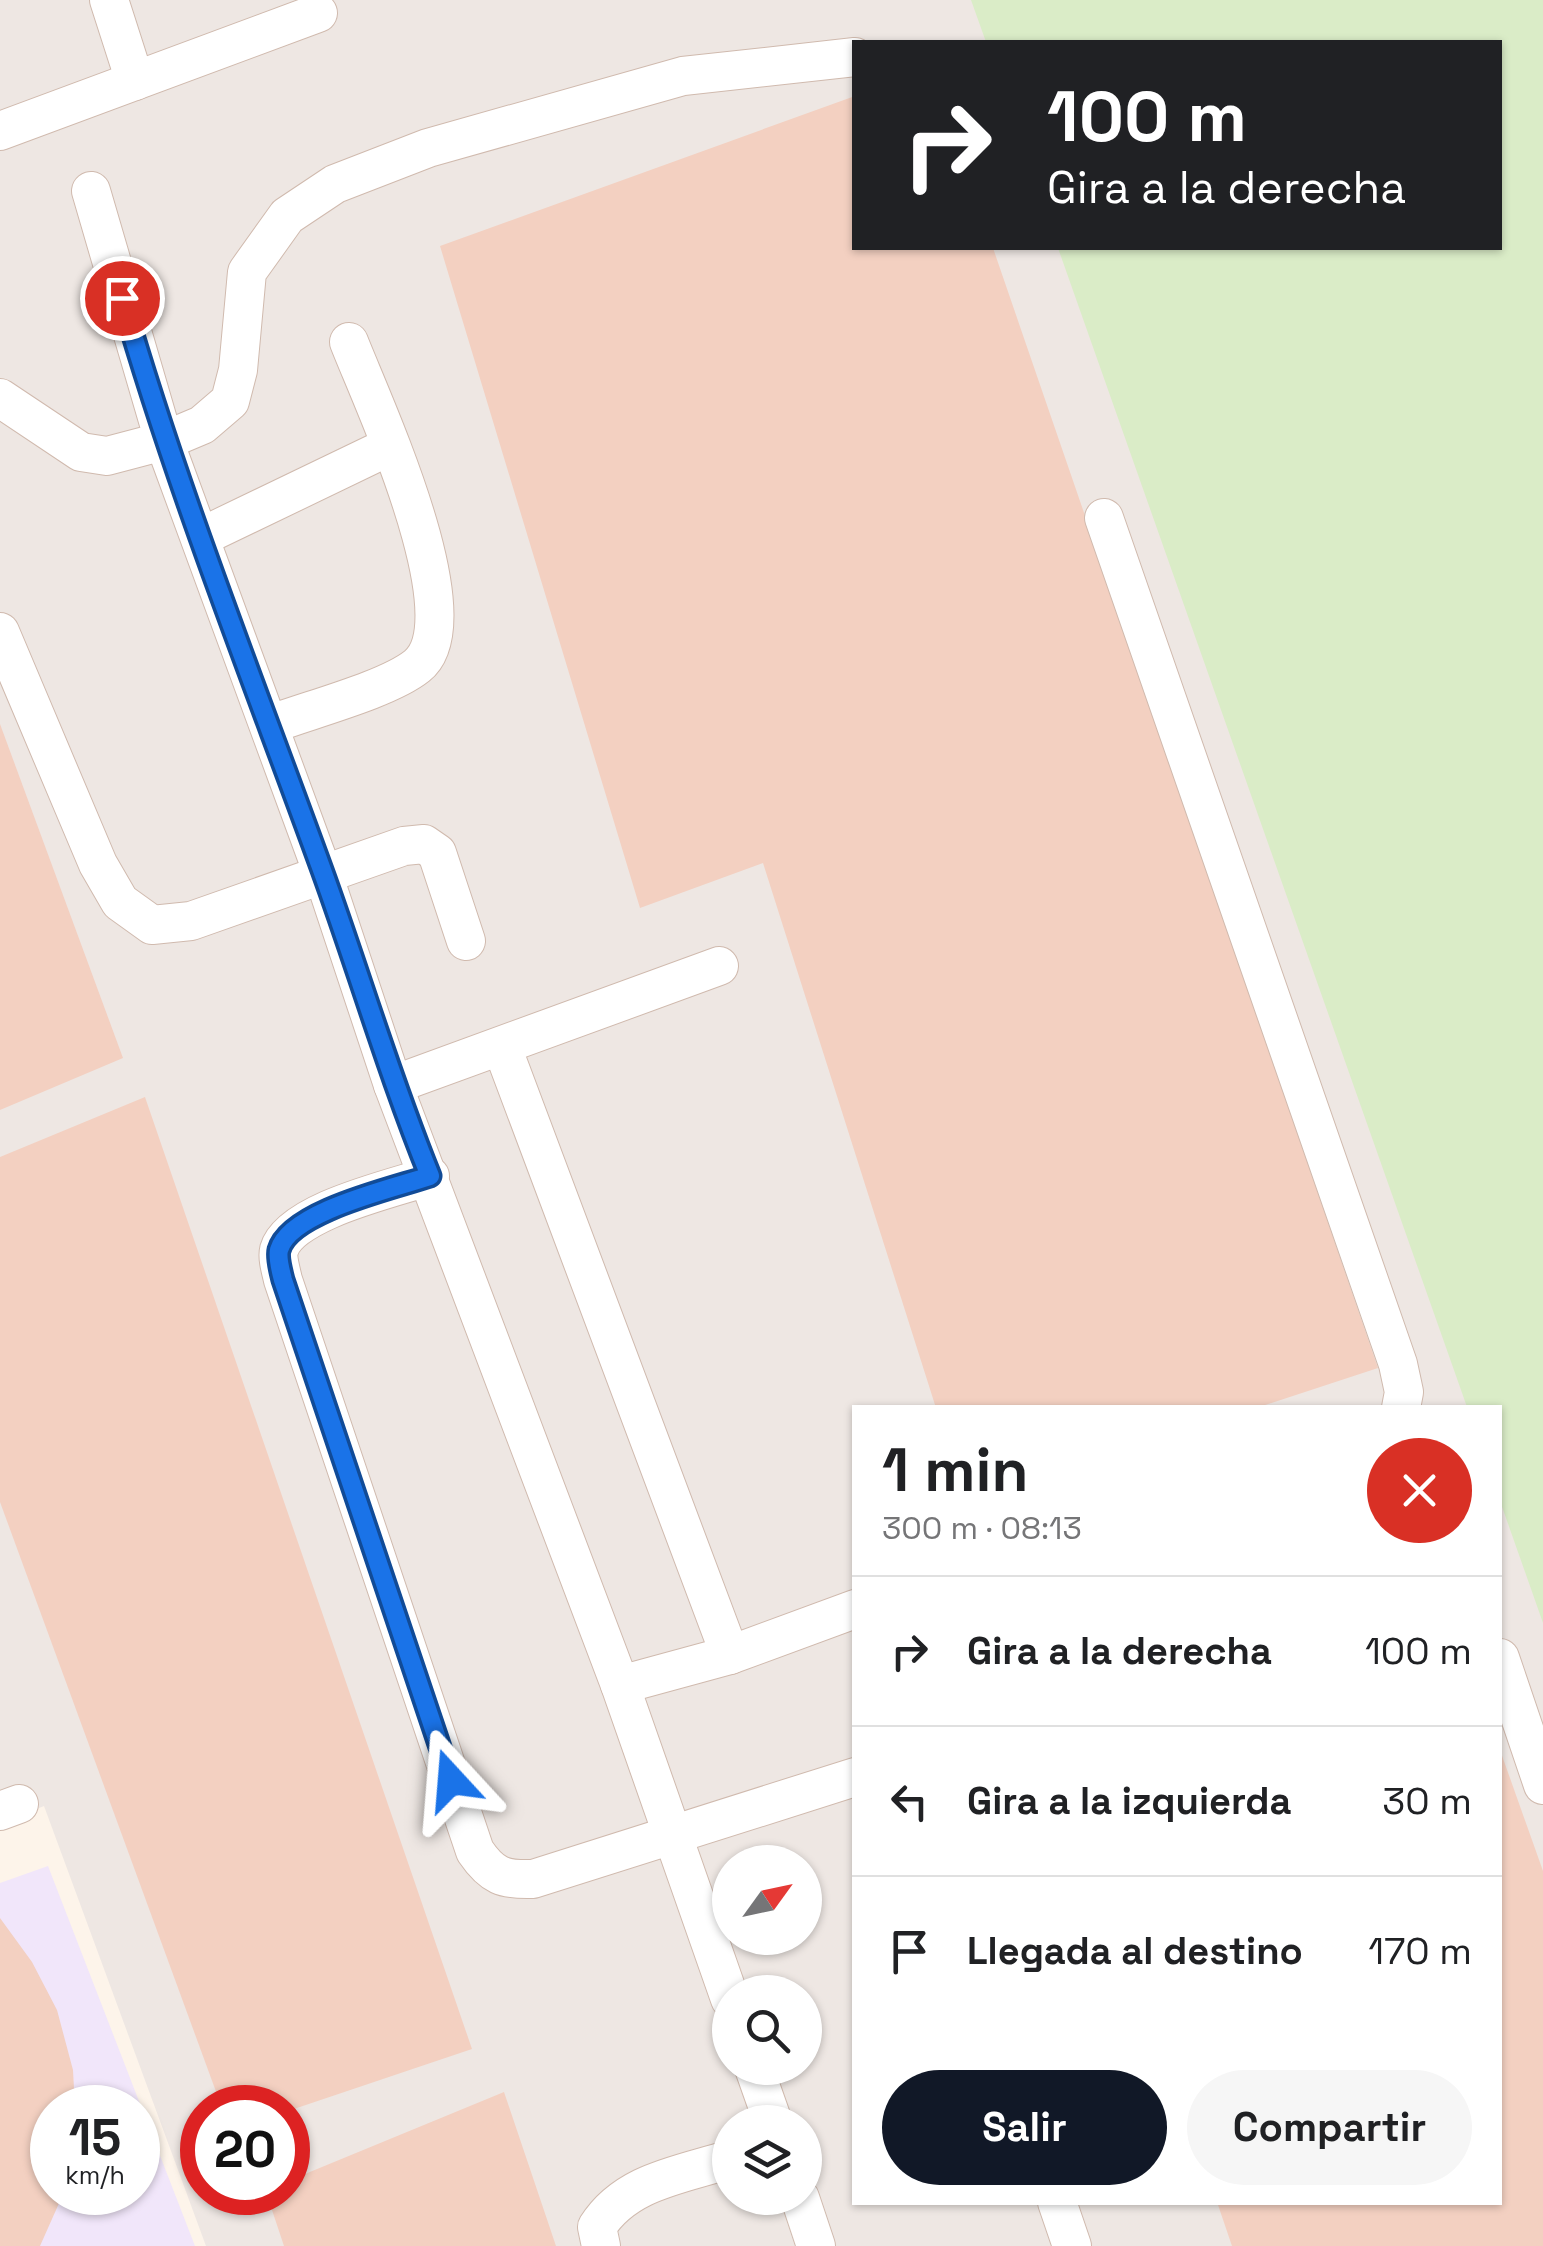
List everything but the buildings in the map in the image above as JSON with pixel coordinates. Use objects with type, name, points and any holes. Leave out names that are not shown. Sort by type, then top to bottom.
[{"type":"lane","points":[[109,0],[136,81]]},
{"type":"lane","points":[[0,131],[318,14]]},
{"type":"lane","points":[[0,398],[81,452],[107,456],[164,442],[202,426],[230,402],[238,370],[247,272],[286,216],[335,184],[428,148],[683,76],[852,57]]},
{"type":"lane","points":[[91,191],[164,442],[323,874],[392,1085],[430,1176],[620,1685],[722,1975]]},
{"type":"lane","points":[[269,725],[400,676],[427,656],[436,602],[431,562],[350,342]]},
{"type":"lane","points":[[201,536],[390,446]]},
{"type":"lane","points":[[1104,518],[1398,1364],[1404,1392],[1402,1405]]},
{"type":"lane","points":[[0,632],[98,864],[120,902],[152,925],[191,921],[404,846],[424,844],[441,863],[466,940]]},
{"type":"lane","points":[[392,1085],[718,966]]},
{"type":"lane","points":[[502,1047],[730,1656]]},
{"type":"lane","points":[[430,1176],[314,1216],[289,1232],[278,1251],[283,1280],[475,1851],[488,1870],[506,1880],[533,1879],[852,1778]]},
{"type":"lane","points":[[620,1685],[730,1656],[852,1609]]},
{"type":"lane","points":[[1502,1664],[1543,1785]]},
{"type":"lane","points":[[600,2246],[597,2227],[611,2205],[632,2190],[712,2165]]},
{"type":"lane","points":[[1058,2205],[1072,2246]]},
{"type":"lane","points":[[806,2215],[816,2246]]},
{"type":"shaded area","points":[[0,0],[1543,0],[1543,2246],[206,2246],[195,2215],[310,2215],[310,2085],[180,2085],[180,2175],[160,2121],[160,2085],[147,2085],[44,1806],[0,1824]]},
{"type":"shaded area","points":[[48,1866],[133,2085],[30,2085],[30,2215],[160,2215],[160,2156],[195,2246],[0,2246],[0,1883]]},
{"type":"green space","points":[[971,0],[1543,0],[1543,1623],[1502,1507],[1502,1405],[1466,1405],[1059,250],[1502,250],[1502,40],[985,40]]},
{"type":"route","points":[[122,298],[164,442],[323,874],[392,1085],[430,1176],[314,1216],[289,1232],[278,1251],[283,1280],[451,1780]]}]
